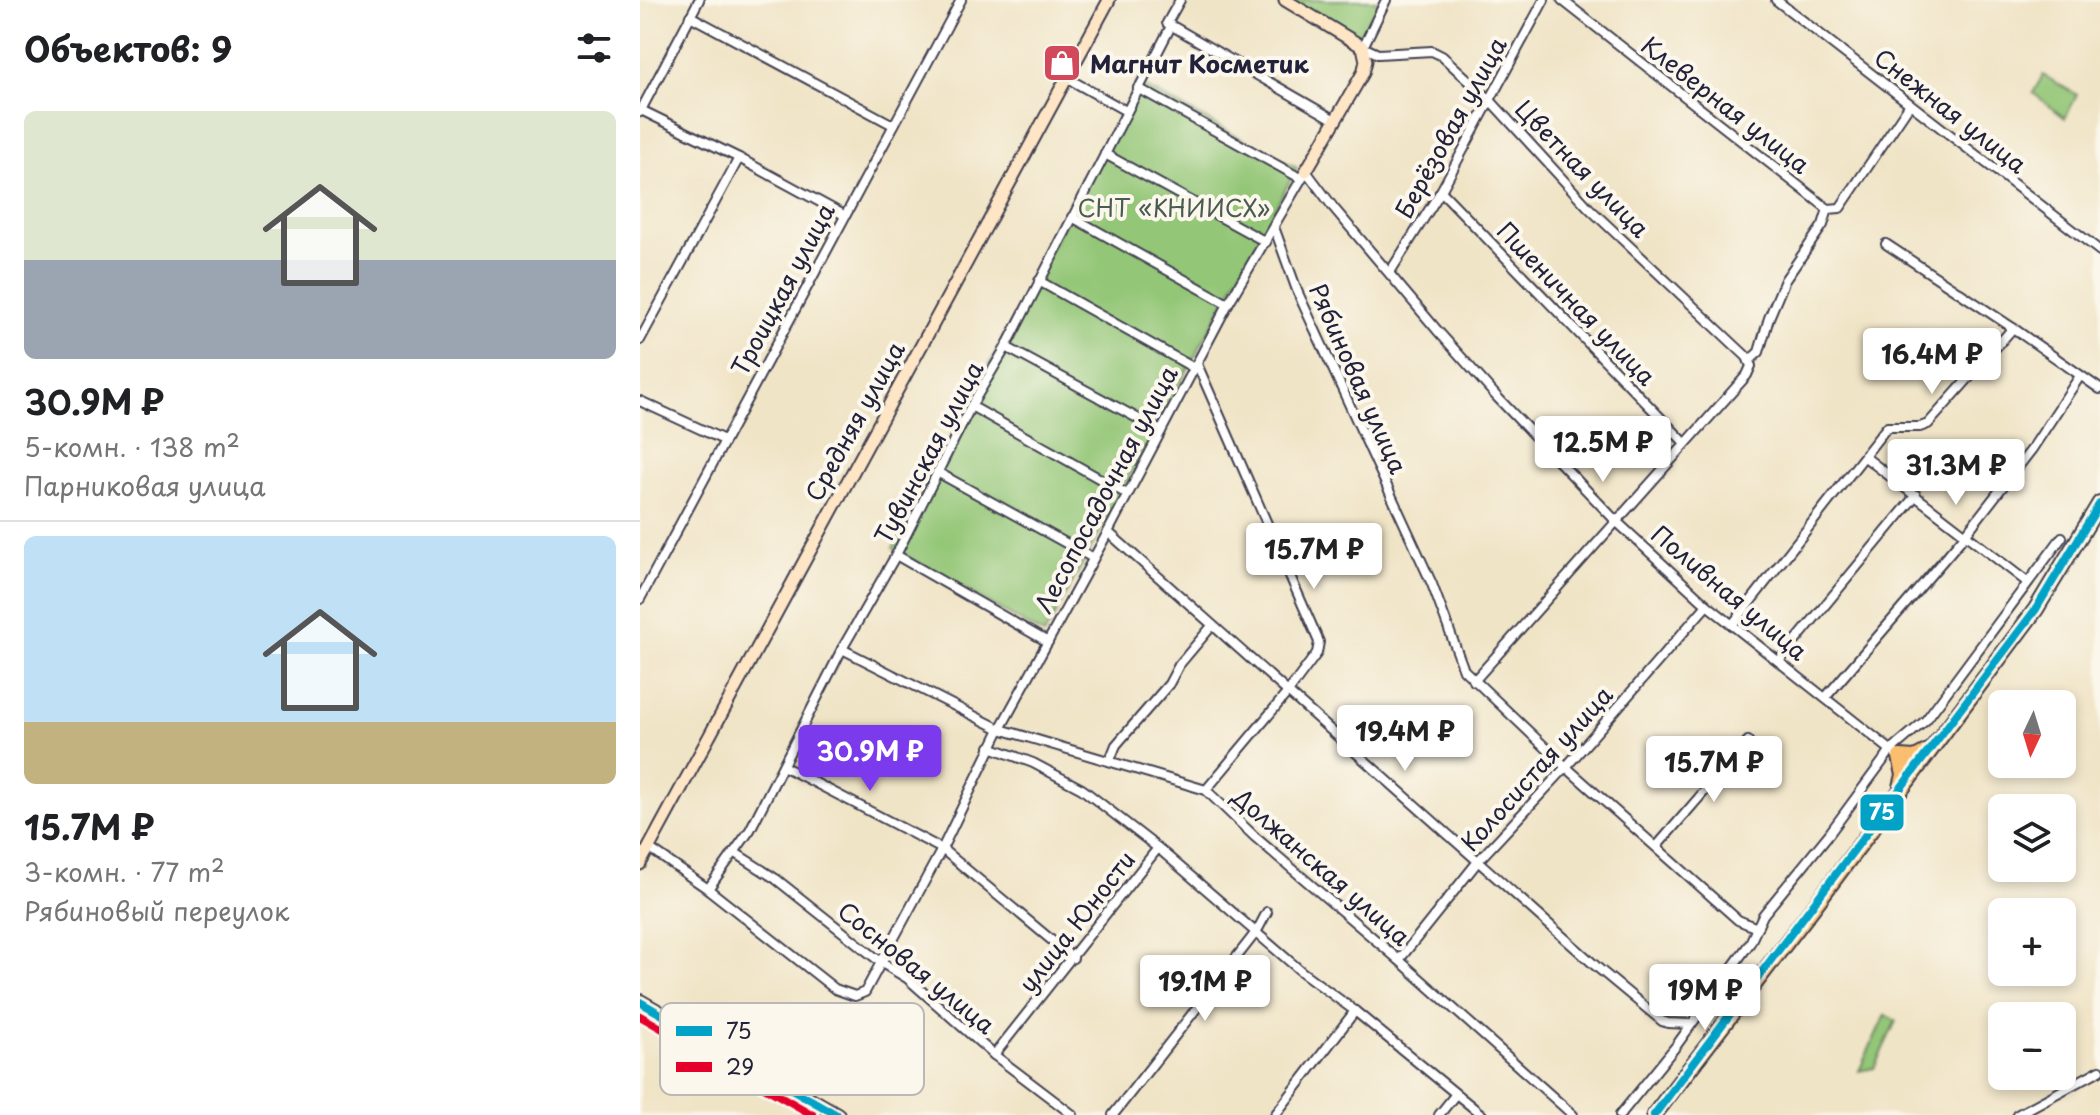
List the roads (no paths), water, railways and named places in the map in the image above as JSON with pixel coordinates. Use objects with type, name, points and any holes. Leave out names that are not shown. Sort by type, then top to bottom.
[{"type":"highway","points":[[1654,1115],[1900,793],[1920,772],[1934,747],[2036,609],[2100,503]]},
{"type":"highway","points":[[1662,1115],[2042,613],[2100,519]]},
{"type":"highway","points":[[1900,793],[1904,775],[1895,754],[1922,756],[1934,747]]},
{"type":"highway","points":[[640,1002],[660,1015]]},
{"type":"highway","points":[[640,1012],[660,1023]]},
{"type":"highway","points":[[786,1095],[824,1115]]},
{"type":"highway","points":[[788,1095],[809,1108],[837,1115]]},
{"type":"street","points":[[699,0],[641,111],[739,158],[844,215]]},
{"type":"street","name":"Троицкая улица","points":[[640,599],[961,0]]},
{"type":"street","name":"Средняя улица","points":[[640,864],[1109,0]]},
{"type":"street","name":"Тувинская улица","points":[[708,889],[750,830],[842,649],[896,555],[971,406],[1006,347],[1180,0]]},
{"type":"street","points":[[1285,0],[1363,47]]},
{"type":"street","name":"Лесопосадочная улица","points":[[708,889],[835,989],[855,996],[865,992],[942,849],[990,747],[1228,304],[1363,73],[1366,61],[1363,47],[1386,0]]},
{"type":"street","name":"Берёзовая улица","points":[[1390,272],[1441,191],[1544,0]]},
{"type":"street","name":"Клеверная улица","points":[[1562,0],[1828,209]]},
{"type":"street","name":"Снежная улица","points":[[1776,0],[2100,251]]},
{"type":"street","points":[[690,16],[893,125]]},
{"type":"street","points":[[1169,24],[1335,120]]},
{"type":"street","name":"Цветная улица","points":[[1363,47],[1378,54],[1432,51],[1442,56],[1489,99],[1589,208],[1750,363]]},
{"type":"street","points":[[1067,78],[1126,111]]},
{"type":"street","points":[[1138,88],[1304,175]]},
{"type":"street","points":[[1474,681],[1747,375],[1750,363],[1759,352],[1785,280],[1823,225],[1828,209],[1840,208],[1910,104]]},
{"type":"street","points":[[1105,154],[1266,242]]},
{"type":"street","points":[[640,340],[739,158]]},
{"type":"street","name":"Поливная улица","points":[[1304,175],[1497,397],[1616,521],[1707,605],[1920,772]]},
{"type":"street","name":"Пшеничная улица","points":[[1441,191],[1685,443]]},
{"type":"street","points":[[1072,217],[1228,304]]},
{"type":"street","name":"Рябиновая улица","points":[[1274,227],[1293,283],[1432,584],[1464,670],[1566,767],[1738,920],[1757,928]]},
{"type":"street","points":[[1886,244],[2100,389]]},
{"type":"street","points":[[1039,281],[1196,366],[1319,642],[1317,653],[1288,692],[1206,790]]},
{"type":"street","points":[[1732,625],[1887,427],[1920,427],[1928,424],[2013,328]]},
{"type":"street","points":[[1006,347],[1161,431]]},
{"type":"street","points":[[1825,698],[1965,535],[2032,449],[2080,376]]},
{"type":"street","points":[[640,401],[724,440]]},
{"type":"street","points":[[971,406],[1127,494]]},
{"type":"street","points":[[1865,457],[2027,582]]},
{"type":"street","points":[[937,472],[1093,558]]},
{"type":"street","points":[[1779,661],[1916,495]]},
{"type":"street","points":[[1108,532],[1211,627],[1598,968],[1662,1021],[1691,1024]]},
{"type":"street","points":[[1620,1115],[1750,943],[1763,915],[1926,720],[2062,537]]},
{"type":"street","points":[[896,555],[1048,642]]},
{"type":"street","name":"Колосистая улица","points":[[1399,960],[1479,860],[1566,767],[1707,605]]},
{"type":"street","points":[[1110,760],[1116,745],[1169,684],[1179,665],[1211,627]]},
{"type":"street","name":"Должанская улица","points":[[842,649],[1000,729],[1206,790],[1323,897],[1399,960],[1573,1115]]},
{"type":"street","points":[[1657,846],[1748,741]]},
{"type":"street","points":[[990,747],[1033,763],[1082,789],[1158,848],[1302,972],[1355,1011],[1482,1115]]},
{"type":"street","points":[[783,766],[942,849],[1073,958]]},
{"type":"street","points":[[649,848],[708,889]]},
{"type":"street","name":"улица Юности","points":[[994,1055],[1158,848]]},
{"type":"street","name":"Сосновая улица","points":[[734,852],[776,879],[882,963],[907,978],[994,1055],[1073,1115]]},
{"type":"street","points":[[1113,1115],[1257,931],[1267,912]]},
{"type":"street","points":[[1275,1115],[1355,1011]]},
{"type":"street","points":[[2017,1115],[2100,1070]]},
{"type":"street","points":[[1439,1115],[1455,1095]]},
{"type":"place","name":"Магнит Косметик","points":[[1062,63]]},
{"type":"park label","name":"СНТ «КНИИСХ»","points":[[1174,207]]}]
